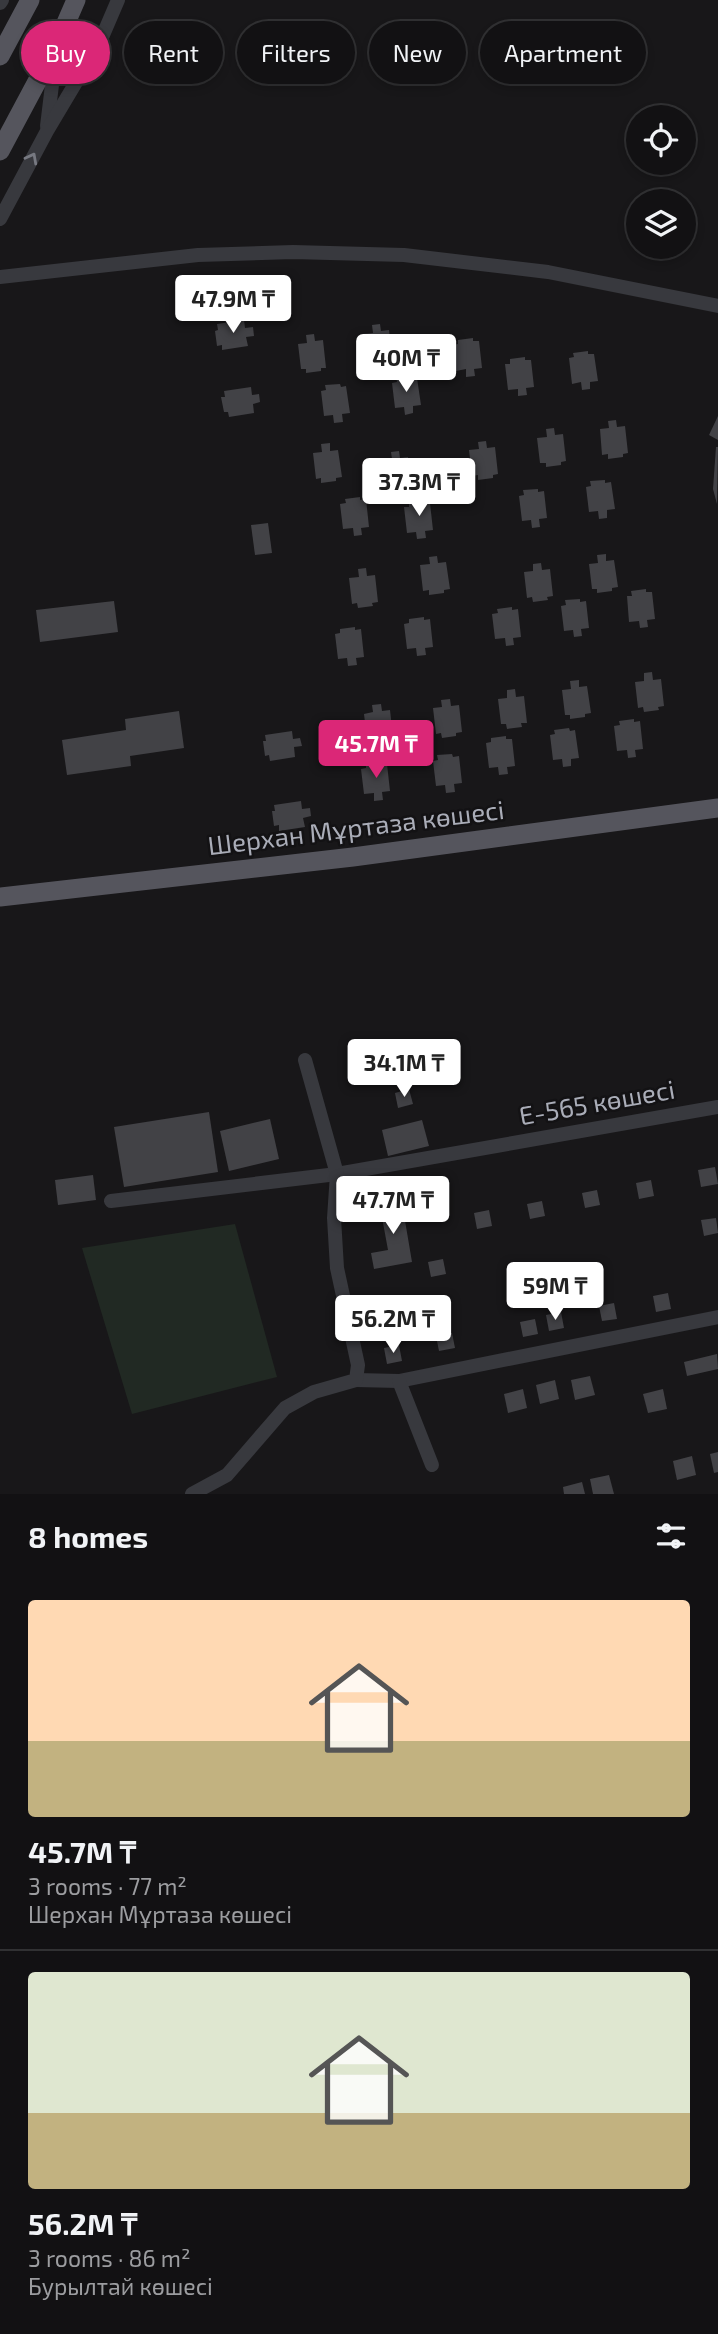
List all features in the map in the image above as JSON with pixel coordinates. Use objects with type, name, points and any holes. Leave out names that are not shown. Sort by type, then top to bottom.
[{"type":"main road","points":[[0,56],[30,0]]},
{"type":"main road","points":[[67,21],[76,0]]},
{"type":"main road","points":[[0,151],[36,84]]},
{"type":"main road","name":"Шерхан Мұртаза көшесі","points":[[0,897],[353,857],[718,808]]},
{"type":"street","points":[[0,219],[47,131],[100,42],[117,0]]},
{"type":"street","points":[[47,131],[52,84]]},
{"type":"street","points":[[0,277],[198,255],[293,252],[404,256],[548,272],[718,306]]},
{"type":"street","points":[[305,1060],[337,1174],[334,1218],[337,1268],[358,1365],[356,1380]]},
{"type":"street","name":"Е-565 көшесі","points":[[111,1201],[337,1174],[718,1107]]},
{"type":"street","points":[[192,1494],[227,1475],[285,1408],[314,1392],[356,1380],[399,1381],[718,1317]]},
{"type":"street","points":[[399,1381],[432,1465]]},
{"type":"shaded area","points":[[235,1224],[277,1377],[132,1414],[82,1248]]},
{"type":"building","points":[[244,320],[245,328],[253,327],[254,336],[246,337],[248,346],[222,350],[222,345],[217,346],[217,324]]},
{"type":"building","points":[[380,324],[381,331],[389,330],[392,357],[387,358],[387,361],[372,363],[371,358],[366,359],[363,334],[373,333],[372,325]]},
{"type":"building","points":[[314,334],[315,341],[323,340],[326,368],[306,373],[306,369],[301,369],[298,344],[307,343],[306,335]]},
{"type":"building","points":[[473,338],[473,341],[479,341],[482,368],[474,369],[475,376],[466,377],[466,369],[456,371],[453,345],[458,344],[458,340]]},
{"type":"building","points":[[588,351],[588,354],[594,354],[598,381],[590,382],[590,389],[582,390],[581,382],[572,384],[569,358],[574,357],[573,353]]},
{"type":"building","points":[[525,357],[525,360],[531,360],[534,387],[526,388],[527,395],[518,396],[518,389],[508,390],[505,364],[510,364],[510,359]]},
{"type":"building","points":[[411,376],[412,379],[417,378],[421,405],[413,406],[413,413],[405,415],[404,407],[395,408],[392,383],[397,382],[396,377]]},
{"type":"building","points":[[340,384],[341,387],[346,386],[350,413],[342,414],[343,422],[334,423],[333,415],[324,416],[321,391],[326,390],[325,385]]},
{"type":"building","points":[[251,387],[252,395],[259,394],[260,402],[253,404],[254,413],[229,417],[228,412],[224,412],[221,397],[225,397],[224,391]]},
{"type":"building","points":[[718,416],[718,440],[709,435]]},
{"type":"building","points":[[616,420],[617,427],[625,426],[628,453],[623,454],[623,457],[608,459],[608,454],[602,455],[600,429],[609,428],[608,421]]},
{"type":"building","points":[[554,428],[555,435],[563,434],[566,461],[561,462],[561,465],[546,467],[546,463],[540,463],[537,438],[547,437],[546,429]]},
{"type":"building","points":[[486,441],[487,448],[495,447],[498,474],[493,475],[493,478],[478,480],[478,475],[472,476],[469,450],[479,449],[478,442]]},
{"type":"building","points":[[330,443],[330,451],[338,450],[342,477],[336,478],[336,481],[321,483],[321,478],[316,479],[313,453],[322,452],[321,444]]},
{"type":"building","points":[[718,447],[717,504],[713,489]]},
{"type":"building","points":[[399,451],[400,458],[408,457],[411,484],[405,485],[406,488],[391,490],[390,485],[385,486],[382,461],[392,459],[391,452]]},
{"type":"building","points":[[605,480],[605,483],[611,482],[615,509],[607,510],[607,518],[599,519],[598,511],[589,512],[586,487],[591,486],[590,481]]},
{"type":"building","points":[[538,489],[538,492],[544,491],[547,518],[539,519],[540,527],[532,528],[531,520],[522,521],[519,496],[524,495],[523,490]]},
{"type":"building","points":[[360,497],[360,500],[366,499],[369,527],[361,528],[362,535],[354,536],[353,528],[343,529],[340,504],[346,503],[345,499]]},
{"type":"building","points":[[424,500],[424,504],[430,503],[433,530],[425,531],[426,538],[417,539],[416,532],[407,533],[404,507],[409,507],[409,502]]},
{"type":"building","points":[[268,523],[272,553],[255,555],[251,525]]},
{"type":"building","points":[[606,554],[606,561],[614,560],[618,587],[612,588],[612,591],[597,593],[597,589],[592,589],[589,564],[598,563],[597,555]]},
{"type":"building","points":[[437,556],[438,563],[446,562],[450,589],[444,590],[444,593],[429,595],[429,590],[423,591],[420,565],[430,564],[429,557]]},
{"type":"building","points":[[541,563],[542,570],[550,569],[553,596],[547,597],[548,600],[533,602],[532,597],[527,598],[524,572],[533,571],[533,564]]},
{"type":"building","points":[[366,568],[367,576],[375,575],[378,602],[372,603],[373,606],[358,608],[357,603],[352,604],[349,578],[359,577],[358,569]]},
{"type":"building","points":[[646,589],[646,592],[652,592],[655,619],[647,620],[648,627],[640,628],[639,621],[629,622],[627,596],[632,596],[631,591]]},
{"type":"building","points":[[580,599],[580,602],[586,601],[589,628],[581,629],[582,636],[574,637],[573,630],[564,631],[561,606],[566,605],[565,600]]},
{"type":"building","points":[[114,601],[118,632],[40,642],[36,610]]},
{"type":"building","points":[[512,607],[512,610],[518,609],[521,637],[513,638],[514,645],[506,646],[505,638],[495,639],[492,614],[498,613],[497,609]]},
{"type":"building","points":[[424,617],[424,620],[430,619],[433,647],[425,648],[426,655],[417,656],[416,648],[407,649],[404,624],[409,623],[409,619]]},
{"type":"building","points":[[355,627],[355,630],[361,629],[364,657],[356,658],[357,665],[348,666],[347,658],[338,659],[335,634],[340,633],[340,629]]},
{"type":"building","points":[[652,672],[653,680],[661,679],[664,706],[658,707],[659,710],[644,712],[643,707],[638,708],[635,682],[644,681],[644,673]]},
{"type":"building","points":[[579,680],[579,687],[587,686],[591,713],[585,714],[585,717],[570,719],[570,715],[565,715],[562,690],[571,689],[570,681]]},
{"type":"building","points":[[515,689],[516,697],[524,696],[527,723],[521,723],[522,727],[507,729],[506,724],[501,724],[498,699],[507,698],[507,690]]},
{"type":"building","points":[[450,699],[451,706],[459,705],[462,732],[456,733],[456,736],[442,738],[441,733],[436,734],[433,708],[442,707],[441,700]]},
{"type":"building","points":[[381,704],[382,711],[390,710],[393,737],[387,738],[387,741],[372,743],[372,738],[367,739],[364,714],[373,712],[372,705]]},
{"type":"building","points":[[179,711],[184,748],[130,756],[131,766],[67,775],[62,740],[126,730],[125,719]]},
{"type":"building","points":[[634,719],[634,722],[640,721],[643,749],[635,750],[636,757],[628,758],[627,750],[617,751],[614,726],[620,725],[619,721]]},
{"type":"building","points":[[569,728],[570,731],[575,730],[579,758],[571,759],[571,766],[563,767],[562,759],[553,760],[550,735],[555,734],[554,730]]},
{"type":"building","points":[[292,731],[293,739],[300,738],[302,746],[294,747],[295,757],[270,761],[269,755],[265,756],[265,735]]},
{"type":"building","points":[[506,736],[506,739],[512,739],[515,766],[507,767],[508,774],[499,775],[498,767],[489,768],[486,743],[491,742],[491,738]]},
{"type":"building","points":[[452,754],[453,757],[459,756],[462,783],[454,784],[455,792],[446,793],[445,785],[436,786],[433,761],[438,760],[437,755]]},
{"type":"building","points":[[381,762],[381,765],[387,764],[390,791],[382,792],[383,800],[374,801],[374,793],[364,794],[361,769],[366,768],[366,763]]},
{"type":"building","points":[[301,801],[302,809],[310,808],[311,816],[303,818],[305,827],[279,831],[279,825],[274,826],[274,805]]},
{"type":"building","points":[[403,1060],[406,1075],[391,1079],[387,1064]]},
{"type":"building","points":[[409,1089],[413,1104],[398,1108],[395,1093]]},
{"type":"building","points":[[209,1112],[218,1172],[124,1187],[114,1127]]},
{"type":"building","points":[[270,1119],[279,1159],[229,1171],[220,1131]]},
{"type":"building","points":[[422,1120],[429,1146],[388,1156],[382,1130]]},
{"type":"building","points":[[715,1167],[718,1184],[701,1187],[698,1170]]},
{"type":"building","points":[[93,1175],[96,1200],[58,1205],[55,1180]]},
{"type":"building","points":[[651,1180],[654,1196],[639,1199],[636,1183]]},
{"type":"building","points":[[597,1190],[600,1205],[585,1208],[582,1193]]},
{"type":"building","points":[[401,1197],[412,1262],[374,1269],[371,1253],[388,1250],[379,1201]]},
{"type":"building","points":[[542,1201],[545,1216],[530,1219],[527,1204]]},
{"type":"building","points":[[489,1210],[492,1226],[477,1229],[474,1213]]},
{"type":"building","points":[[716,1218],[718,1233],[704,1236],[701,1220]]},
{"type":"building","points":[[443,1259],[446,1274],[431,1277],[428,1262]]},
{"type":"building","points":[[668,1293],[671,1309],[656,1312],[653,1296]]},
{"type":"building","points":[[614,1303],[617,1319],[602,1321],[599,1306]]},
{"type":"building","points":[[561,1312],[564,1328],[549,1331],[546,1315]]},
{"type":"building","points":[[535,1319],[538,1334],[523,1337],[520,1322]]},
{"type":"building","points":[[452,1333],[455,1348],[439,1351],[436,1336]]},
{"type":"building","points":[[399,1345],[402,1361],[387,1364],[384,1348]]},
{"type":"building","points":[[717,1354],[718,1369],[687,1376],[684,1362]]},
{"type":"building","points":[[590,1376],[595,1395],[575,1400],[571,1380]]},
{"type":"building","points":[[555,1380],[559,1399],[540,1404],[536,1385]]},
{"type":"building","points":[[523,1389],[527,1408],[508,1413],[504,1394]]},
{"type":"building","points":[[663,1389],[667,1409],[648,1413],[643,1394]]},
{"type":"building","points":[[718,1452],[718,1472],[714,1473],[710,1454]]},
{"type":"building","points":[[692,1456],[696,1475],[677,1480],[673,1461]]},
{"type":"building","points":[[609,1475],[614,1494],[593,1494],[590,1479]]},
{"type":"building","points":[[582,1482],[585,1494],[564,1494],[563,1487]]}]
